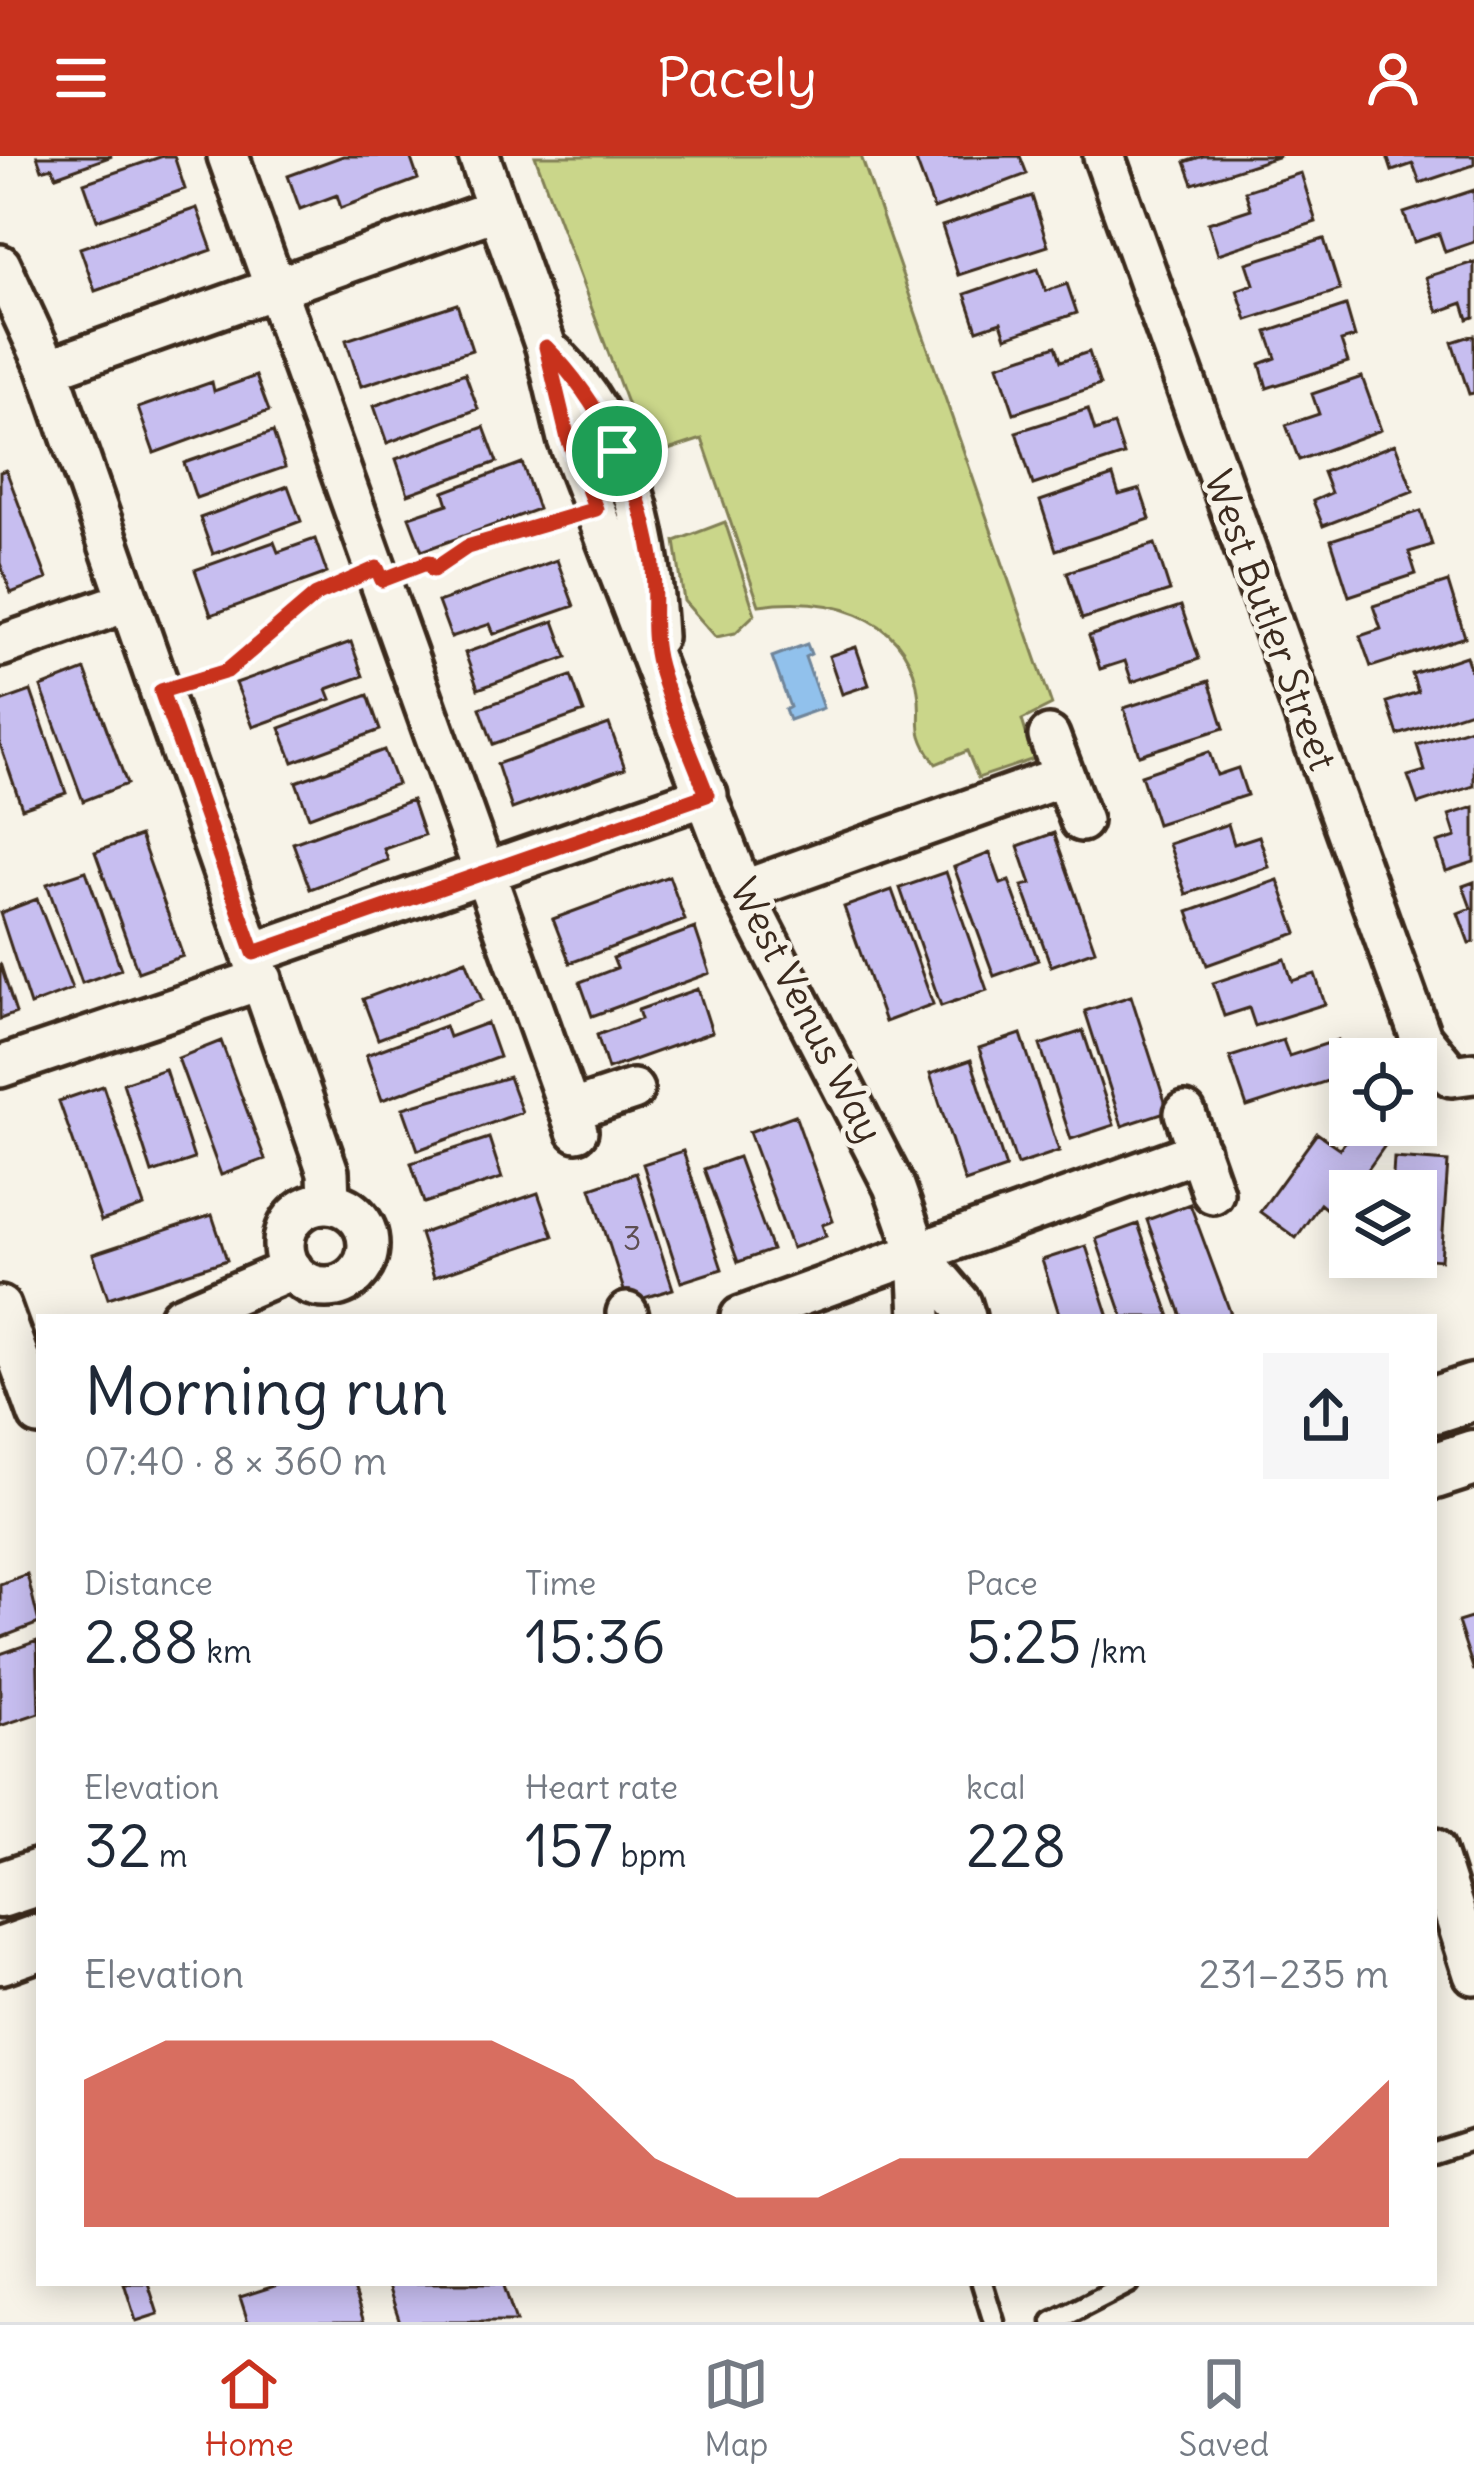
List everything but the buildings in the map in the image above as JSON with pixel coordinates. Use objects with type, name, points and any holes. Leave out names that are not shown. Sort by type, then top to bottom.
[{"type":"main road","points":[[1437,1404],[1474,1392]]},
{"type":"main road","points":[[1437,1470],[1474,1458]]},
{"type":"main road","points":[[0,1890],[36,1877]]},
{"type":"main road","points":[[0,1955],[36,1943]]},
{"type":"street","points":[[228,156],[574,1121],[633,1090]]},
{"type":"street","name":"West Venus Way","points":[[479,156],[546,347],[568,439],[742,890],[864,1119],[918,1254],[961,1304],[964,1314]]},
{"type":"street","name":"West Butler Street","points":[[1104,156],[1420,1038],[1463,1074]]},
{"type":"street","points":[[48,368],[498,209]]},
{"type":"street","points":[[0,265],[48,368],[258,966],[328,1172],[329,1203]]},
{"type":"street","points":[[546,347],[576,377],[617,451],[645,528],[652,558],[657,662]]},
{"type":"street","points":[[0,646],[129,601]]},
{"type":"street","points":[[1049,736],[1081,821]]},
{"type":"street","points":[[742,890],[1064,776]]},
{"type":"street","points":[[0,1067],[486,874],[707,795]]},
{"type":"street","points":[[1185,1113],[1214,1193]]},
{"type":"street","points":[[749,1314],[1198,1151]]},
{"type":"street","points":[[329,1203],[343,1207],[363,1226],[367,1239],[362,1266],[353,1277],[328,1287],[314,1286],[292,1269],[286,1230],[303,1210],[329,1203]]},
{"type":"street","name":"West Venus Way","points":[[918,1254],[921,1314]]},
{"type":"street","points":[[189,1314],[249,1292],[292,1269]]},
{"type":"street","points":[[0,1307],[36,1407]]},
{"type":"street","points":[[1437,1861],[1474,1974]]},
{"type":"lane","points":[[1437,2151],[1474,2139]]},
{"type":"lane","points":[[983,2286],[994,2322]]},
{"type":"lane","points":[[1053,2322],[1123,2286]]},
{"type":"path","points":[[161,691],[227,671],[316,595],[429,562],[433,570],[467,547],[596,509]]},
{"type":"green space","points":[[535,156],[861,156],[1052,705],[1022,720],[1034,759],[978,778],[967,751],[936,764],[920,732],[919,698],[909,660],[895,640],[878,625],[834,607],[759,605],[702,439],[647,457]]},
{"type":"green space","points":[[725,522],[755,614],[735,633],[716,637],[684,601],[675,541]]},
{"type":"water","points":[[807,644],[811,654],[805,657],[823,708],[789,720],[785,710],[790,707],[772,657]]},
{"type":"route","points":[[546,347],[576,377],[617,451],[652,558],[657,662],[707,795],[254,953],[161,691],[227,671],[298,608],[334,585],[377,568],[382,580],[429,562],[433,570],[467,547],[556,525],[596,509],[568,439],[546,347]]}]
